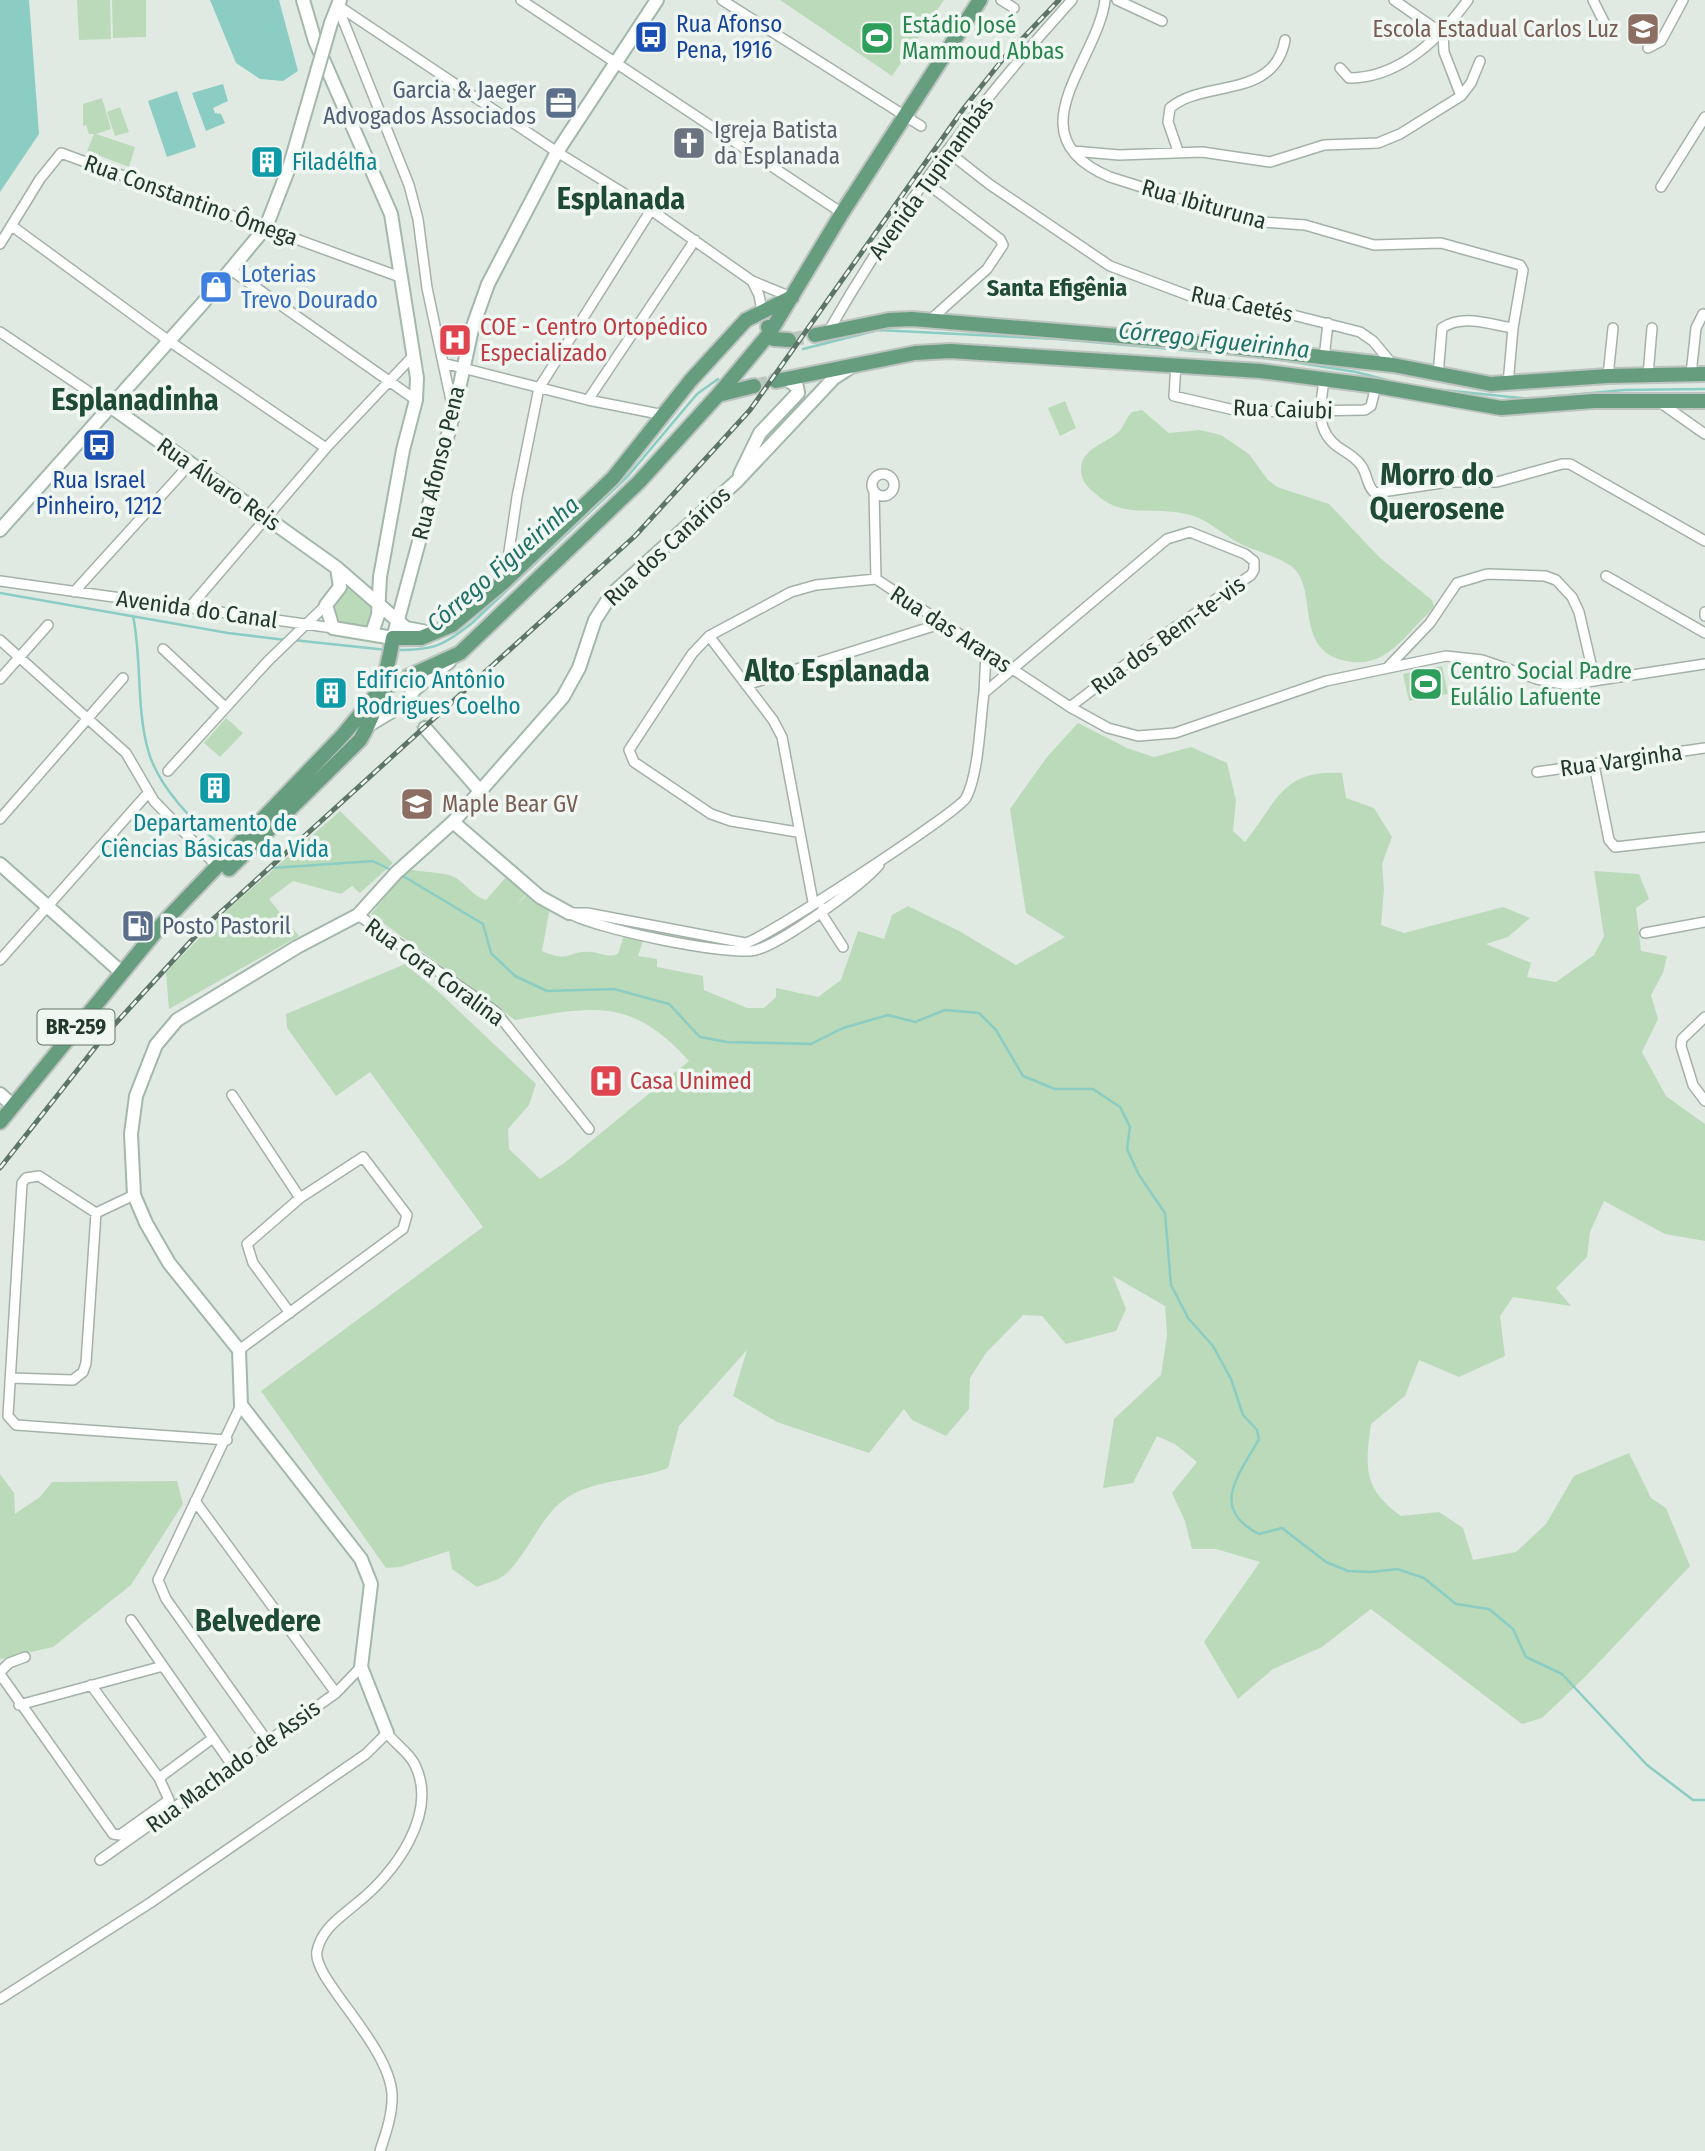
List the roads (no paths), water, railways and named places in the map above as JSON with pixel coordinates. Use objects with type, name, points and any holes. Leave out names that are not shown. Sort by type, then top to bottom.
[{"type":"main road","points":[[393,640],[412,639],[436,632],[460,619],[620,485],[718,395],[769,334],[904,115],[981,0]]},
{"type":"main road","points":[[381,689],[460,653],[620,485],[664,415],[746,320],[792,298]]},
{"type":"main road","points":[[746,320],[761,320],[766,323],[769,334],[777,341],[789,340]]},
{"type":"main road","points":[[822,334],[889,320],[930,320],[1179,341],[1393,365],[1438,375],[1507,384],[1608,376],[1698,374]]},
{"type":"main road","points":[[732,337],[738,350],[754,354]]},
{"type":"main road","points":[[1176,364],[1179,341]]},
{"type":"main road","points":[[782,381],[915,353],[950,351],[1260,371],[1376,386],[1501,408],[1594,401],[1705,401]]},
{"type":"main road","points":[[718,395],[754,386]]},
{"type":"main road","name":"BR-259","points":[[0,1122],[154,934],[218,867],[309,781],[353,749],[369,725],[393,640]]},
{"type":"main road","name":"BR-259","points":[[154,934],[166,928],[309,781],[381,689]]},
{"type":"street","points":[[303,0],[312,34],[387,200],[414,356],[416,400],[380,577],[379,604],[372,633]]},
{"type":"street","points":[[521,0],[842,213]]},
{"type":"street","name":"Rua Afonso Pena","points":[[393,640],[454,412],[461,368],[488,284],[557,152],[657,0]]},
{"type":"street","points":[[722,0],[921,126]]},
{"type":"street","points":[[1001,0],[1014,8]]},
{"type":"street","name":"Avenida Tupinambás","points":[[822,334],[947,151],[1023,53],[1072,0]]},
{"type":"street","points":[[1105,0],[1069,94],[1064,132],[1073,151],[1119,155],[1178,151],[1214,153],[1270,162],[1324,145],[1378,143],[1400,134],[1461,96],[1474,78],[1480,61]]},
{"type":"street","points":[[1117,0],[1161,21]]},
{"type":"street","points":[[1394,0],[1443,34]]},
{"type":"street","points":[[1340,68],[1349,78],[1380,74],[1443,34],[1468,0]]},
{"type":"street","points":[[1592,0],[1609,32]]},
{"type":"street","points":[[1648,48],[1661,41],[1683,0]]},
{"type":"street","points":[[0,530],[169,341],[266,227],[290,166],[338,2]]},
{"type":"street","points":[[338,2],[557,152],[651,210],[752,281],[792,298]]},
{"type":"street","points":[[338,2],[409,185],[418,219],[454,412]]},
{"type":"street","points":[[1443,34],[1444,52],[1461,96]]},
{"type":"street","points":[[1178,151],[1168,122],[1170,108],[1186,97],[1250,82],[1277,58],[1285,40]]},
{"type":"street","points":[[1661,187],[1705,117]]},
{"type":"street","name":"Rua Caetés","points":[[947,151],[989,184],[1110,266],[1201,300],[1265,309],[1367,335],[1393,365]]},
{"type":"street","name":"Rua Ibituruna","points":[[1073,151],[1088,166],[1110,177],[1250,221],[1305,225],[1374,245],[1394,247],[1441,243],[1500,258],[1523,268],[1513,328]]},
{"type":"street","name":"Rua Constantino Ômega","points":[[12,226],[40,179],[61,153],[400,277]]},
{"type":"street","points":[[925,182],[1000,239],[1002,248],[987,269],[930,320]]},
{"type":"street","points":[[505,581],[517,497],[540,388],[651,210]]},
{"type":"street","points":[[0,244],[12,226],[169,341],[326,448]]},
{"type":"street","points":[[588,400],[695,240]]},
{"type":"street","points":[[231,270],[416,400]]},
{"type":"street","points":[[752,281],[759,295],[762,311]]},
{"type":"street","points":[[1698,374],[1696,328],[1703,314]]},
{"type":"street","points":[[1438,375],[1442,328],[1450,323],[1467,320],[1513,328],[1507,384]]},
{"type":"street","points":[[1324,358],[1328,323]]},
{"type":"street","points":[[1608,376],[1613,328]]},
{"type":"street","points":[[1648,375],[1653,328]]},
{"type":"street","name":"Rua Álvaro Reis","points":[[0,332],[110,406],[337,568],[363,587],[398,621]]},
{"type":"street","points":[[190,607],[326,448],[414,356]]},
{"type":"street","points":[[443,363],[588,400],[664,415]]},
{"type":"street","name":"Rua Caiubi","points":[[1176,364],[1174,396],[1243,412],[1368,409],[1376,386]]},
{"type":"street","name":"Rua dos Canários","points":[[134,1195],[131,1134],[134,1105],[156,1045],[166,1032],[189,1011],[358,915],[396,873],[453,822],[481,792],[572,684],[601,608],[737,481],[834,378],[855,365]]},
{"type":"street","points":[[737,481],[760,433],[798,393],[797,387],[782,381]]},
{"type":"street","points":[[1324,381],[1321,423],[1330,441],[1359,462],[1370,488],[1380,493],[1448,482],[1497,482],[1553,466],[1570,464],[1705,541]]},
{"type":"street","points":[[1657,401],[1705,434]]},
{"type":"street","points":[[74,592],[190,464]]},
{"type":"street","points":[[874,492],[876,579]]},
{"type":"street","name":"Rua dos Bem-te-vis","points":[[1012,669],[1173,536],[1190,531],[1251,558],[1255,566],[1251,575],[1164,635],[1070,707]]},
{"type":"street","points":[[168,771],[278,651],[327,605],[340,587],[337,568]]},
{"type":"street","points":[[1388,667],[1430,623],[1457,583],[1487,574],[1545,576],[1556,580],[1572,597],[1579,612],[1595,681]]},
{"type":"street","points":[[1606,576],[1705,633]]},
{"type":"street","points":[[340,587],[363,587],[380,577]]},
{"type":"street","name":"Rua das Araras","points":[[797,832],[731,821],[710,814],[634,762],[629,750],[692,654],[709,636],[791,592],[816,585],[876,579],[940,624],[1070,707],[1108,728],[1138,736],[1175,733],[1326,681],[1456,655],[1567,685],[1705,664]]},
{"type":"street","name":"Avenida do Canal","points":[[0,581],[372,633],[393,640]]},
{"type":"street","points":[[327,605],[333,628]]},
{"type":"street","points":[[398,621],[415,632],[436,632]]},
{"type":"street","points":[[746,685],[940,624]]},
{"type":"street","points":[[0,678],[48,625]]},
{"type":"street","points":[[709,636],[774,720],[782,737],[797,832],[813,902]]},
{"type":"street","points":[[0,640],[126,753],[149,792],[176,827],[218,867]]},
{"type":"street","points":[[163,649],[225,707]]},
{"type":"street","points":[[753,946],[813,902],[882,861],[952,812],[967,796],[984,693],[986,652]]},
{"type":"street","points":[[369,725],[406,707],[415,689],[460,653]]},
{"type":"street","points":[[984,693],[1012,669]]},
{"type":"street","points":[[0,819],[122,678]]},
{"type":"street","points":[[425,728],[481,792]]},
{"type":"street","name":"Rua Varginha","points":[[1537,772],[1705,748]]},
{"type":"street","points":[[1594,765],[1612,845],[1619,848],[1705,836]]},
{"type":"street","points":[[0,960],[45,906],[149,792]]},
{"type":"street","points":[[453,822],[540,897],[569,913],[587,913],[753,946],[776,942],[820,913],[867,877],[882,861]]},
{"type":"street","points":[[0,864],[121,972]]},
{"type":"street","points":[[820,913],[843,947]]},
{"type":"street","name":"Rua Cora Coralina","points":[[358,915],[496,1012],[589,1129]]},
{"type":"street","points":[[1645,933],[1705,922]]},
{"type":"street","points":[[1705,1017],[1682,1039],[1683,1057],[1693,1085],[1705,1101]]},
{"type":"street","points":[[0,1094],[12,1105]]},
{"type":"street","points":[[232,1095],[300,1198]]},
{"type":"street","points":[[239,1350],[290,1313],[403,1229],[408,1220],[363,1157],[300,1198],[250,1239],[247,1251],[290,1313]]},
{"type":"street","points":[[96,1213],[39,1175],[26,1178],[20,1190],[8,1416],[16,1424],[227,1440]]},
{"type":"street","points":[[96,1213],[134,1195],[169,1263],[239,1350],[241,1405],[227,1440],[158,1580],[166,1599],[268,1742]]},
{"type":"street","points":[[11,1378],[73,1380],[83,1373],[86,1363],[96,1213]]},
{"type":"street","points":[[241,1405],[368,1572],[371,1601],[361,1667],[387,1733],[416,1767],[421,1798],[418,1815],[402,1852],[373,1889],[329,1926],[317,1951],[320,1970],[382,2057],[392,2094],[388,2124],[380,2151]]},
{"type":"street","points":[[195,1501],[337,1693]]},
{"type":"street","points":[[131,1620],[234,1768]]},
{"type":"street","points":[[25,1657],[9,1663],[0,1673],[19,1705],[113,1834],[120,1835],[169,1800],[159,1777],[91,1685]]},
{"type":"street","points":[[19,1705],[163,1666]]},
{"type":"street","name":"Rua Machado de Assis","points":[[100,1860],[337,1693],[361,1667]]},
{"type":"street","points":[[0,1999],[150,1903],[366,1754],[387,1733]]},
{"type":"street","points":[[159,1777],[213,1738]]},
{"type":"water","points":[[0,0],[29,0],[39,134],[0,192]]},
{"type":"water","points":[[210,0],[279,0],[298,71],[283,81],[260,79],[236,63]]},
{"type":"water","points":[[223,84],[228,101],[213,108],[215,113],[221,114],[225,123],[206,131],[192,93]]},
{"type":"water","points":[[177,91],[196,147],[167,157],[148,101]]},
{"type":"waterway","name":"Córrego Figueirinha","points":[[803,349],[878,330],[1058,339],[1262,357],[1356,372],[1402,384]]},
{"type":"waterway","name":"Córrego Figueirinha","points":[[397,650],[438,645],[472,623],[627,477],[697,394],[718,379]]},
{"type":"waterway","name":"Córrego Figueirinha","points":[[1433,389],[1531,399]]},
{"type":"waterway","name":"Córrego Figueirinha","points":[[1548,397],[1624,390],[1705,389]]},
{"type":"waterway","name":"Córrego Figueirinha","points":[[0,593],[228,633],[286,640]]},
{"type":"waterway","points":[[133,616],[144,734],[153,764],[179,804],[223,847]]},
{"type":"waterway","name":"Córrego Figueirinha","points":[[293,640],[387,650]]},
{"type":"waterway","points":[[272,868],[373,861],[391,870]]},
{"type":"waterway","points":[[403,876],[483,924],[491,953],[515,976],[547,991],[614,989],[669,1004],[700,1037],[727,1042],[811,1044],[843,1028],[888,1015],[915,1022],[945,1010],[979,1013],[996,1030],[1023,1076],[1055,1089],[1093,1089],[1120,1107],[1130,1127],[1127,1149],[1139,1175],[1165,1213],[1171,1285],[1188,1318],[1213,1346],[1231,1379],[1243,1415],[1257,1430],[1259,1439],[1233,1490],[1235,1513],[1244,1524],[1259,1534],[1282,1528],[1326,1562],[1348,1571],[1397,1569],[1424,1578],[1456,1604],[1489,1609],[1513,1629],[1526,1657],[1562,1674],[1647,1765],[1693,1800],[1705,1800]]},
{"type":"tunnel","points":[[789,340],[815,335]]},
{"type":"tunnel","points":[[754,386],[776,381]]},
{"type":"tunnel","points":[[409,709],[425,728]]},
{"type":"railway","points":[[0,1168],[105,1035],[201,930],[635,536],[750,410],[964,108],[1003,59],[1059,0]]},
{"type":"place","name":"Escola Estadual Carlos Luz","points":[[1643,29]]},
{"type":"place","name":"Rua Afonso Pena, 1916","points":[[651,37]]},
{"type":"place","name":"Estádio José Mammoud Abbas","points":[[877,38]]},
{"type":"place","name":"Garcia & Jaeger Advogados Associados","points":[[561,103]]},
{"type":"place","name":"Igreja Batista da Esplanada","points":[[689,143]]},
{"type":"place","name":"Filadélfia","points":[[267,162]]},
{"type":"place","name":"Loterias Trevo Dourado","points":[[216,287]]},
{"type":"place","name":"COE - Centro Ortopédico Especializado","points":[[455,340]]},
{"type":"place","name":"Rua Israel Pinheiro, 1212","points":[[99,445]]},
{"type":"place","name":"Centro Social Padre Eulálio Lafuente","points":[[1426,684]]},
{"type":"place","name":"Edifício Antônio Rodrigues Coelho","points":[[331,693]]},
{"type":"place","name":"Departamento de Ciências Básicas da Vida","points":[[215,788]]},
{"type":"place","name":"Maple Bear GV","points":[[417,804]]},
{"type":"place","name":"Posto Pastoril","points":[[138,926]]},
{"type":"place","name":"Casa Unimed","points":[[606,1081]]},
{"type":"district","name":"Esplanada","points":[[621,199]]},
{"type":"district","name":"Santa Efigênia","points":[[1057,288]]},
{"type":"district","name":"Esplanadinha","points":[[135,400]]},
{"type":"district","name":"Morro do Querosene","points":[[1437,492]]},
{"type":"district","name":"Alto Esplanada","points":[[837,671]]},
{"type":"district","name":"Belvedere","points":[[258,1621]]}]
